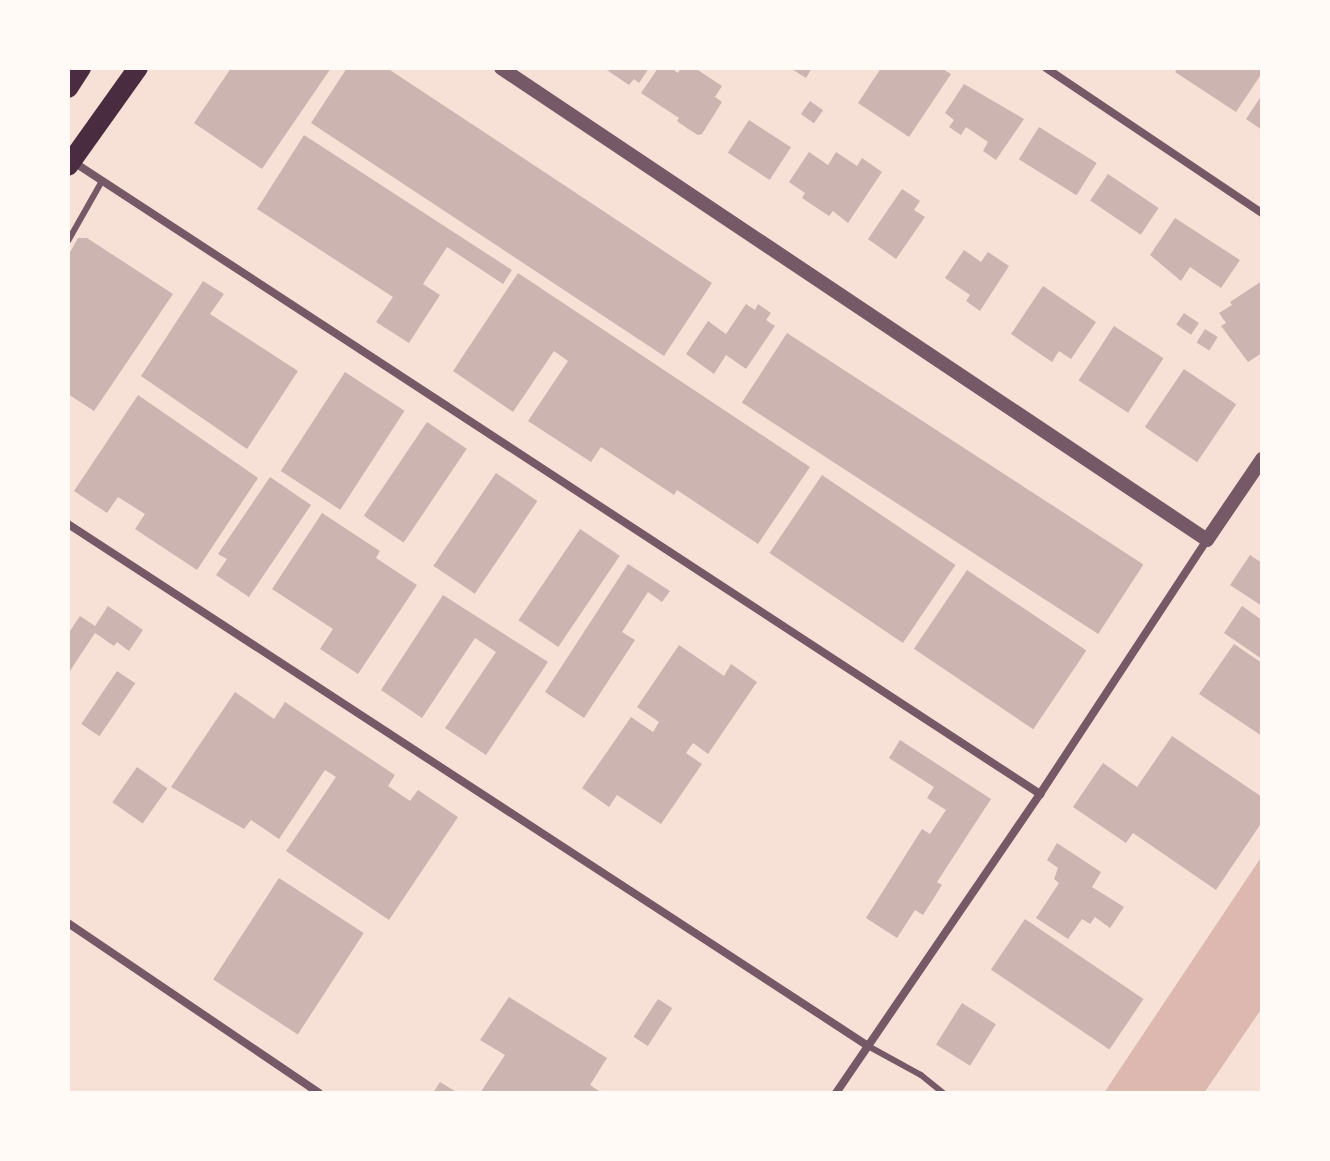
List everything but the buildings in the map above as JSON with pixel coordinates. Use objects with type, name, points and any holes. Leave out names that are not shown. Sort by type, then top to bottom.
[{"type":"main road","points":[[68,88],[81,68]]},
{"type":"main road","points":[[70,164],[138,68]]},
{"type":"street","points":[[501,68],[1207,540]]},
{"type":"street","points":[[1046,68],[1262,213]]},
{"type":"street","points":[[70,164],[102,181],[1040,794]]},
{"type":"street","points":[[836,1093],[1040,794],[1262,459]]},
{"type":"street","points":[[68,524],[868,1046]]},
{"type":"street","points":[[68,923],[319,1093]]},
{"type":"lane","points":[[68,241],[102,181]]},
{"type":"lane","points":[[868,1046],[921,1075],[943,1093]]},
{"type":"shaded area","points":[[1262,856],[1262,1008],[1204,1093],[1104,1093]]}]
